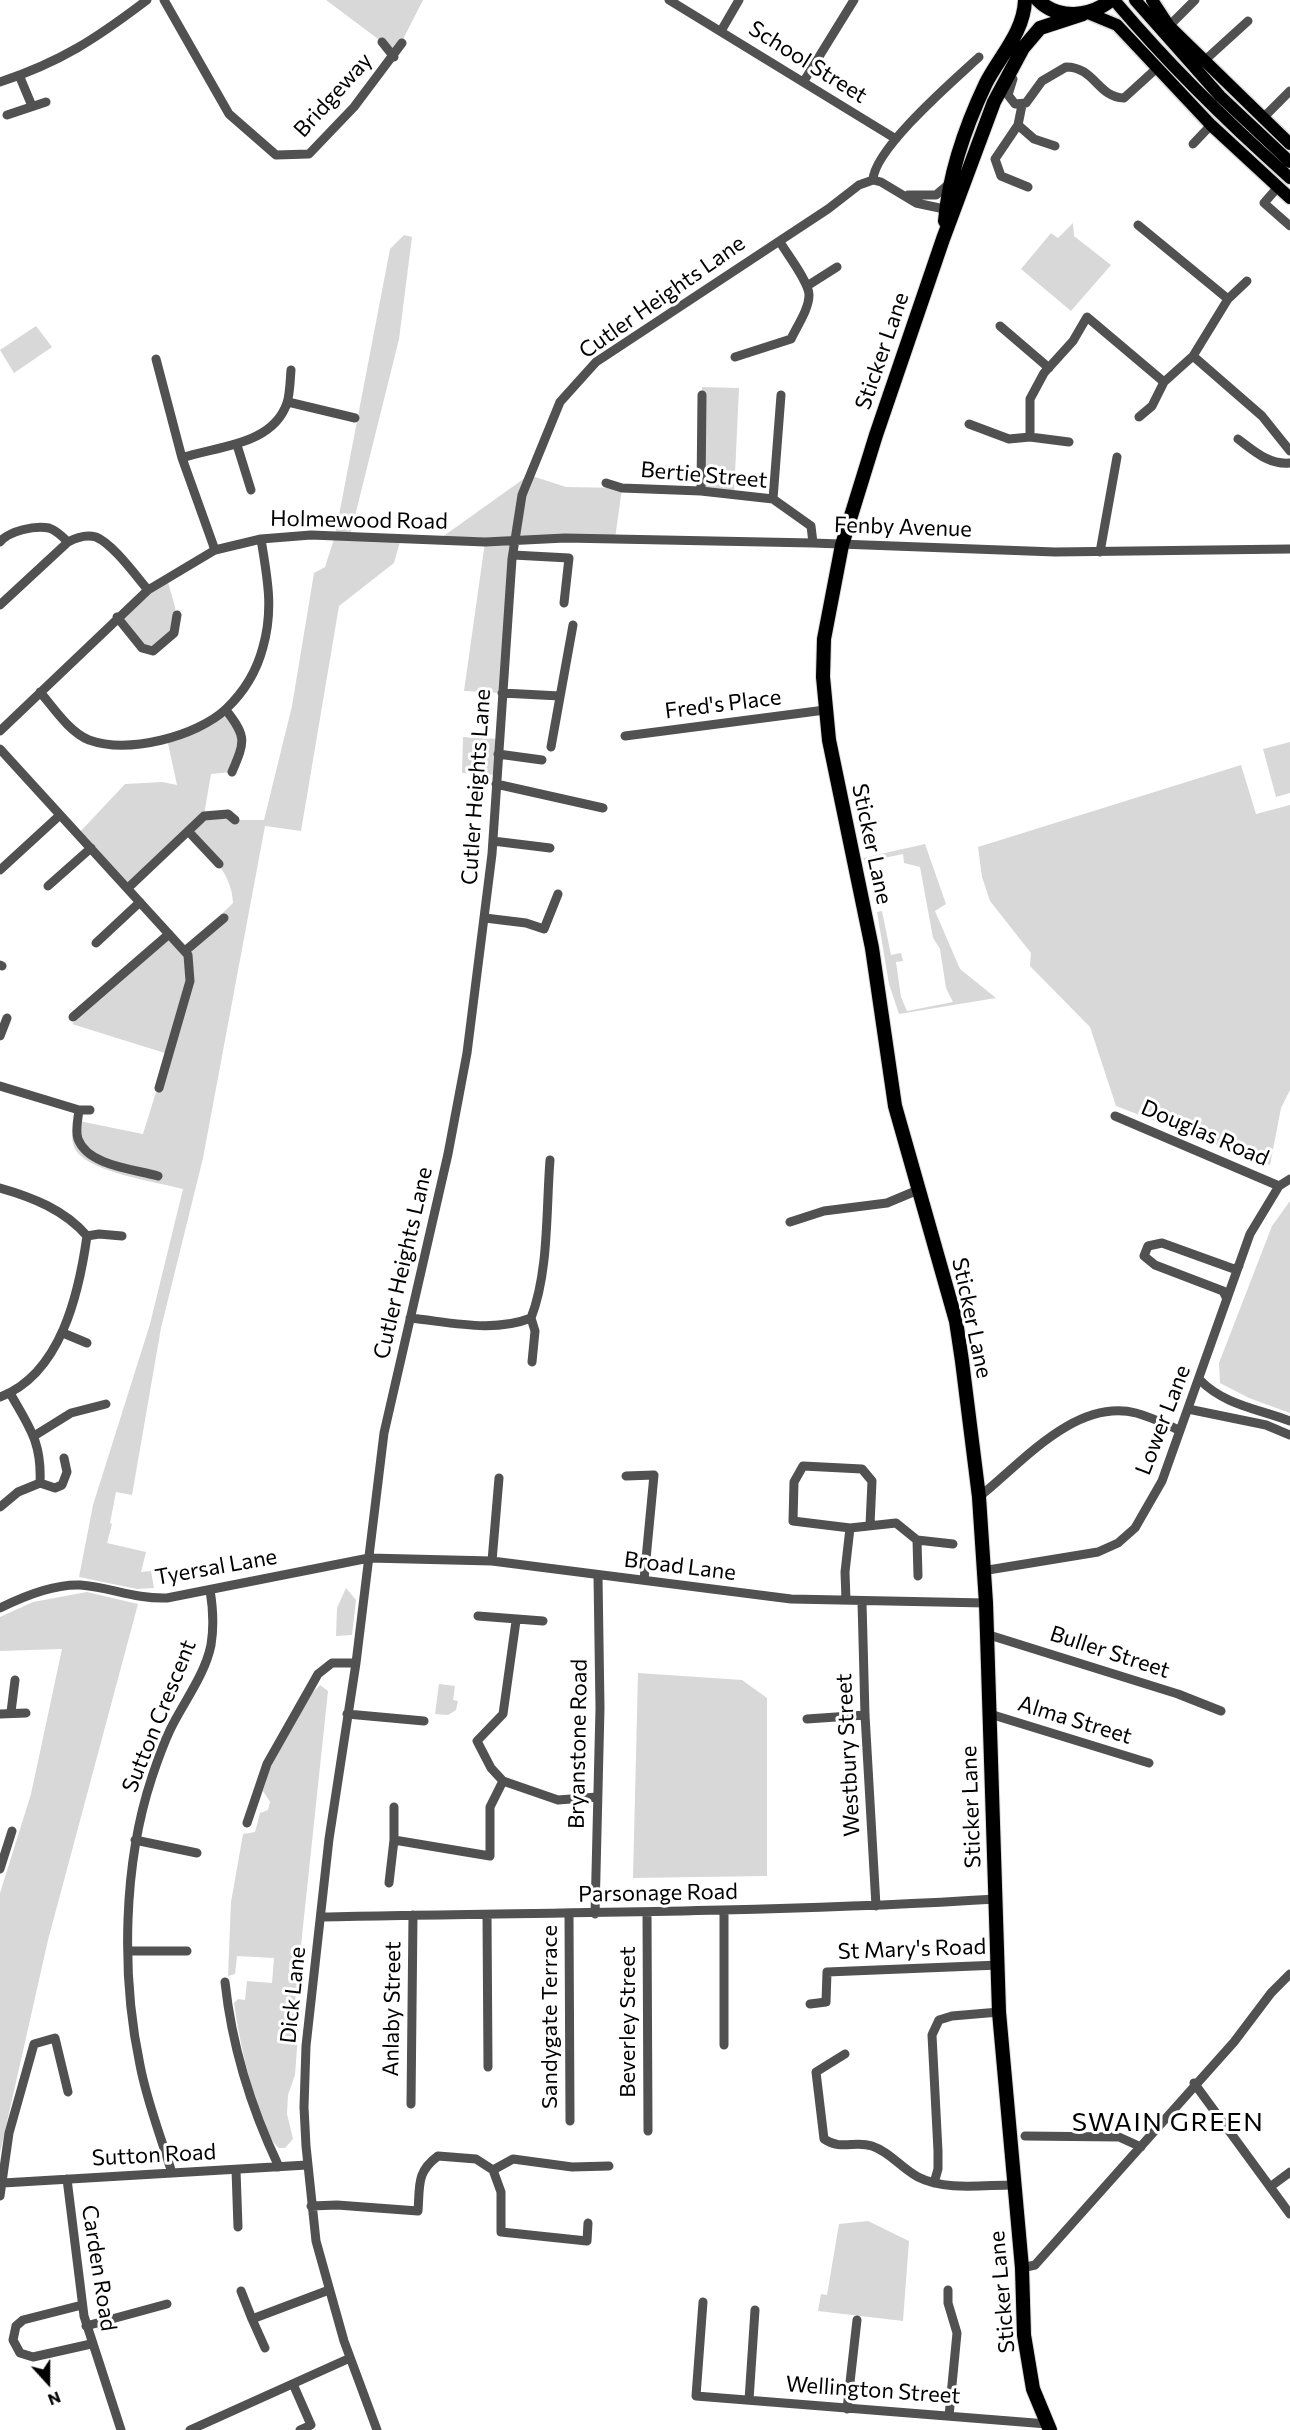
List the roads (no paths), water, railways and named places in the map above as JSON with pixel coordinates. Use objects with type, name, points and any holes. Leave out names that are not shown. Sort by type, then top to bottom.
[{"type":"highway","name":"Sticker Lane","points":[[950,210],[951,182],[985,87],[1019,28],[1025,0]]},
{"type":"highway","points":[[1038,0],[1059,12],[1086,13]]},
{"type":"highway","name":"Sticker Lane","points":[[1048,2427],[1033,2388],[1028,2357],[999,2012],[986,1603],[982,1571],[979,1497],[956,1321],[895,1106],[872,948],[829,740],[825,710],[824,639],[842,545],[943,239],[950,210],[994,102],[1023,48],[1040,28],[1086,13],[1111,1]]},
{"type":"main road","points":[[1135,0],[1220,96],[1290,162]]},
{"type":"main road","points":[[1152,0],[1169,26],[1290,144]]},
{"type":"main road","points":[[1111,1],[1245,138],[1290,178]]},
{"type":"main road","points":[[1086,13],[1117,25],[1211,125],[1290,198]]},
{"type":"street","points":[[0,82],[57,61],[102,34],[147,0]]},
{"type":"street","name":"Bridgeway","points":[[164,0],[229,114],[276,155],[309,154],[354,107],[394,57],[402,43]]},
{"type":"street","name":"School Street","points":[[669,0],[896,139]]},
{"type":"street","points":[[721,31],[739,0]]},
{"type":"street","points":[[804,81],[854,0]]},
{"type":"street","points":[[1169,26],[1195,0]]},
{"type":"street","points":[[1204,61],[1248,21]]},
{"type":"street","name":"Bridgeway","points":[[382,42],[394,57]]},
{"type":"street","points":[[1022,105],[1010,101],[1008,95],[1025,56],[1023,48]]},
{"type":"street","points":[[950,210],[916,203],[881,182],[873,180],[876,167],[896,139],[978,57]]},
{"type":"street","points":[[1028,187],[1001,176],[995,164],[996,154],[1017,125],[1022,105],[1029,101],[1042,81],[1059,69],[1077,68],[1089,74],[1110,96],[1124,98],[1156,68]]},
{"type":"street","points":[[19,75],[32,106]]},
{"type":"street","points":[[1263,118],[1290,91]]},
{"type":"street","points":[[7,115],[46,102]]},
{"type":"street","points":[[1017,125],[1034,139],[1055,146]]},
{"type":"street","points":[[1193,144],[1211,125]]},
{"type":"street","name":"Cutler Heights Lane","points":[[369,1558],[384,1433],[453,1133],[467,1053],[493,841],[513,555],[529,475],[560,402],[596,362],[780,242],[859,185],[873,180]]},
{"type":"street","points":[[905,195],[936,195],[945,190],[951,182]]},
{"type":"street","points":[[1278,187],[1264,203],[1290,226]]},
{"type":"street","points":[[1138,225],[1227,299]]},
{"type":"street","points":[[735,357],[791,339],[809,296],[807,286],[780,242]]},
{"type":"street","points":[[807,286],[837,267]]},
{"type":"street","points":[[1138,417],[1152,406],[1164,382],[1193,356],[1227,299],[1247,281]]},
{"type":"street","points":[[1030,437],[1030,399],[1049,368],[1073,341],[1088,316],[1164,382]]},
{"type":"street","points":[[1000,326],[1049,368]]},
{"type":"street","points":[[1193,356],[1262,416],[1290,452]]},
{"type":"street","points":[[156,359],[182,458],[214,550]]},
{"type":"street","points":[[182,458],[206,450],[237,445],[280,419],[288,402],[291,370]]},
{"type":"street","points":[[701,491],[702,395]]},
{"type":"street","points":[[773,500],[781,395]]},
{"type":"street","points":[[288,402],[356,418]]},
{"type":"street","points":[[969,424],[1009,439],[1030,437],[1069,442]]},
{"type":"street","points":[[1238,439],[1261,456],[1279,464],[1290,463]]},
{"type":"street","points":[[237,445],[251,490]]},
{"type":"street","points":[[1100,552],[1117,457]]},
{"type":"street","name":"Bertie Street","points":[[606,483],[622,488],[701,491],[773,500],[810,526],[813,543]]},
{"type":"street","points":[[0,542],[4,537],[34,527],[51,528],[68,542]]},
{"type":"street","name":"Holmewood Road","points":[[0,732],[117,617],[148,590],[214,550],[261,539],[311,535],[485,542],[515,540]]},
{"type":"street","points":[[0,605],[68,542],[80,536],[97,537],[148,590]]},
{"type":"street","name":"Fenby Avenue","points":[[515,540],[565,538],[813,543],[1100,552],[1290,549]]},
{"type":"street","points":[[40,692],[71,727],[88,739],[124,745],[166,739],[193,729],[226,710],[248,684],[263,647],[271,600],[261,539]]},
{"type":"street","points":[[513,555],[569,558],[564,603]]},
{"type":"street","points":[[117,617],[142,648],[153,651],[174,633],[177,615]]},
{"type":"street","points":[[551,747],[573,625]]},
{"type":"street","points":[[502,693],[560,696]]},
{"type":"street","points":[[226,710],[240,728],[244,743],[232,772]]},
{"type":"street","name":"Fred's Place","points":[[625,736],[825,710]]},
{"type":"street","points":[[0,749],[188,955],[190,981],[159,1088]]},
{"type":"street","points":[[498,754],[542,760]]},
{"type":"street","points":[[496,784],[603,808]]},
{"type":"street","points":[[128,888],[204,816],[228,814],[235,820]]},
{"type":"street","points":[[0,870],[60,815]]},
{"type":"street","points":[[188,831],[219,864]]},
{"type":"street","points":[[493,841],[550,848]]},
{"type":"street","points":[[48,886],[91,849]]},
{"type":"street","points":[[0,854],[8,863]]},
{"type":"street","points":[[485,918],[526,923],[544,928],[558,894]]},
{"type":"street","points":[[96,943],[140,902]]},
{"type":"street","points":[[185,951],[224,918]]},
{"type":"street","points":[[73,1017],[169,934]]},
{"type":"street","points":[[0,1036],[7,1018]]},
{"type":"street","points":[[0,1086],[79,1110],[90,1110]]},
{"type":"street","points":[[74,1120],[79,1110]]},
{"type":"street","points":[[79,1110],[77,1137],[84,1150],[100,1161],[158,1176]]},
{"type":"street","name":"Douglas Road","points":[[1115,1116],[1280,1186]]},
{"type":"street","points":[[532,1362],[535,1331],[531,1318],[538,1300],[542,1267],[550,1160]]},
{"type":"street","name":"Lower Lane","points":[[982,1571],[1041,1559],[1082,1555],[1118,1544],[1140,1521],[1155,1495],[1200,1380],[1250,1234],[1280,1186],[1290,1179]]},
{"type":"street","points":[[0,1188],[26,1196],[74,1220],[87,1236],[83,1266],[63,1333],[27,1381],[0,1397]]},
{"type":"street","points":[[790,1222],[824,1211],[887,1203],[918,1190]]},
{"type":"street","points":[[87,1236],[99,1234],[122,1236]]},
{"type":"street","points":[[1227,1299],[1223,1291],[1163,1268],[1144,1256],[1148,1246],[1162,1243],[1234,1269],[1239,1266]]},
{"type":"street","points":[[410,1318],[455,1325],[516,1324],[531,1318]]},
{"type":"street","points":[[63,1333],[87,1343]]},
{"type":"street","points":[[1200,1380],[1213,1393],[1232,1402],[1290,1421]]},
{"type":"street","points":[[10,1393],[34,1436],[41,1458],[40,1483]]},
{"type":"street","points":[[34,1436],[71,1413],[106,1404]]},
{"type":"street","points":[[1188,1409],[1266,1425],[1290,1435]]},
{"type":"street","points":[[979,1497],[1071,1422],[1124,1411],[1153,1419],[1179,1431]]},
{"type":"street","points":[[0,1507],[18,1492],[40,1483],[55,1488],[62,1485],[68,1472],[64,1458]]},
{"type":"street","points":[[870,1525],[872,1480],[862,1469],[803,1466],[794,1482],[793,1521],[850,1528],[896,1523],[917,1540],[953,1544]]},
{"type":"street","points":[[626,1476],[654,1475],[644,1580]]},
{"type":"street","points":[[492,1561],[499,1478]]},
{"type":"street","points":[[846,1600],[845,1572],[850,1528]]},
{"type":"street","points":[[917,1540],[918,1576]]},
{"type":"street","name":"Broad Lane","points":[[369,1558],[492,1561],[791,1599],[986,1603]]},
{"type":"street","name":"Tyersal Lane","points":[[0,1608],[39,1592],[86,1586],[152,1598],[210,1590],[369,1558]]},
{"type":"street","name":"Dick Lane","points":[[369,1558],[321,1917],[306,2046],[304,2106],[310,2206],[329,2290],[350,2358],[377,2430]]},
{"type":"street","name":"Bryanstone Road","points":[[595,1914],[600,1708],[598,1576]]},
{"type":"street","name":"Sutton Crescent","points":[[172,2173],[140,2065],[132,2020],[129,1951],[135,1840],[152,1777],[169,1731],[193,1690],[211,1646],[213,1610],[210,1590]]},
{"type":"street","name":"Westbury Street","points":[[862,1602],[865,1715],[876,1906]]},
{"type":"street","points":[[478,1616],[543,1622]]},
{"type":"street","points":[[516,1621],[503,1714],[477,1741],[491,1768],[503,1781],[558,1800],[597,1797]]},
{"type":"street","name":"Buller Street","points":[[986,1634],[1178,1694],[1221,1711]]},
{"type":"street","points":[[247,1823],[267,1764],[318,1674],[332,1663],[356,1663]]},
{"type":"street","points":[[11,1712],[15,1680]]},
{"type":"street","points":[[0,1714],[26,1713]]},
{"type":"street","points":[[347,1714],[424,1721]]},
{"type":"street","name":"Alma Street","points":[[990,1714],[1149,1763]]},
{"type":"street","points":[[807,1719],[865,1715]]},
{"type":"street","points":[[394,1840],[490,1856],[490,1807],[503,1781]]},
{"type":"street","points":[[389,1883],[394,1840],[393,1807]]},
{"type":"street","points":[[0,1869],[4,1844],[12,1831]]},
{"type":"street","points":[[135,1840],[196,1853]]},
{"type":"street","name":"Parsonage Road","points":[[321,1917],[724,1911],[996,1899]]},
{"type":"street","points":[[724,1911],[724,2045]]},
{"type":"street","name":"Beverley Street","points":[[647,1913],[648,2131]]},
{"type":"street","name":"Sandygate Terrace","points":[[569,1914],[570,2121]]},
{"type":"street","name":"Anlaby Street","points":[[411,2104],[413,1915]]},
{"type":"street","points":[[487,1915],[488,2067]]},
{"type":"street","points":[[129,1951],[187,1951]]},
{"type":"street","name":"St Mary's Road","points":[[810,2004],[826,2002],[827,1972],[999,1965]]},
{"type":"street","points":[[1022,2268],[1035,2265],[1194,2083],[1234,2042],[1271,1993],[1290,1974]]},
{"type":"street","points":[[225,1982],[229,2018],[249,2095],[279,2167]]},
{"type":"street","points":[[934,2183],[938,2169],[938,2151],[932,2035],[939,2020],[952,2016],[999,2012]]},
{"type":"street","points":[[0,2196],[9,2133],[34,2044],[55,2038],[68,2092]]},
{"type":"street","points":[[845,2054],[816,2072],[824,2139],[834,2146],[870,2145],[887,2153],[901,2167],[934,2183],[1013,2185]]},
{"type":"street","points":[[1194,2083],[1290,2214]]},
{"type":"street","points":[[1025,2136],[1119,2137],[1141,2146]]},
{"type":"street","points":[[310,2206],[337,2205],[418,2211],[421,2174],[438,2156],[477,2159],[493,2170],[501,2192],[501,2232],[588,2241],[588,2223]]},
{"type":"street","points":[[493,2170],[513,2159],[572,2167],[609,2166]]},
{"type":"street","name":"Sutton Road","points":[[3,2183],[307,2165]]},
{"type":"street","points":[[236,2170],[238,2227]]},
{"type":"street","points":[[1270,2187],[1290,2172]]},
{"type":"street","name":"Carden Road","points":[[67,2179],[86,2326],[121,2430]]},
{"type":"street","points":[[252,2319],[329,2290]]},
{"type":"street","points":[[948,2290],[948,2303],[957,2333],[949,2416]]},
{"type":"street","points":[[241,2291],[265,2348]]},
{"type":"street","name":"Wellington Street","points":[[703,2302],[696,2396],[949,2416],[1048,2427]]},
{"type":"street","points":[[86,2326],[167,2304]]},
{"type":"street","points":[[82,2305],[23,2320],[16,2326],[13,2340],[20,2353],[33,2357],[91,2344]]},
{"type":"street","points":[[749,2400],[755,2310]]},
{"type":"street","points":[[847,2409],[857,2320]]},
{"type":"street","points":[[190,2430],[350,2358]]},
{"type":"street","points":[[293,2384],[311,2425],[300,2430]]},
{"type":"district","name":"SWAIN GREEN","points":[[1168,2122]]}]
